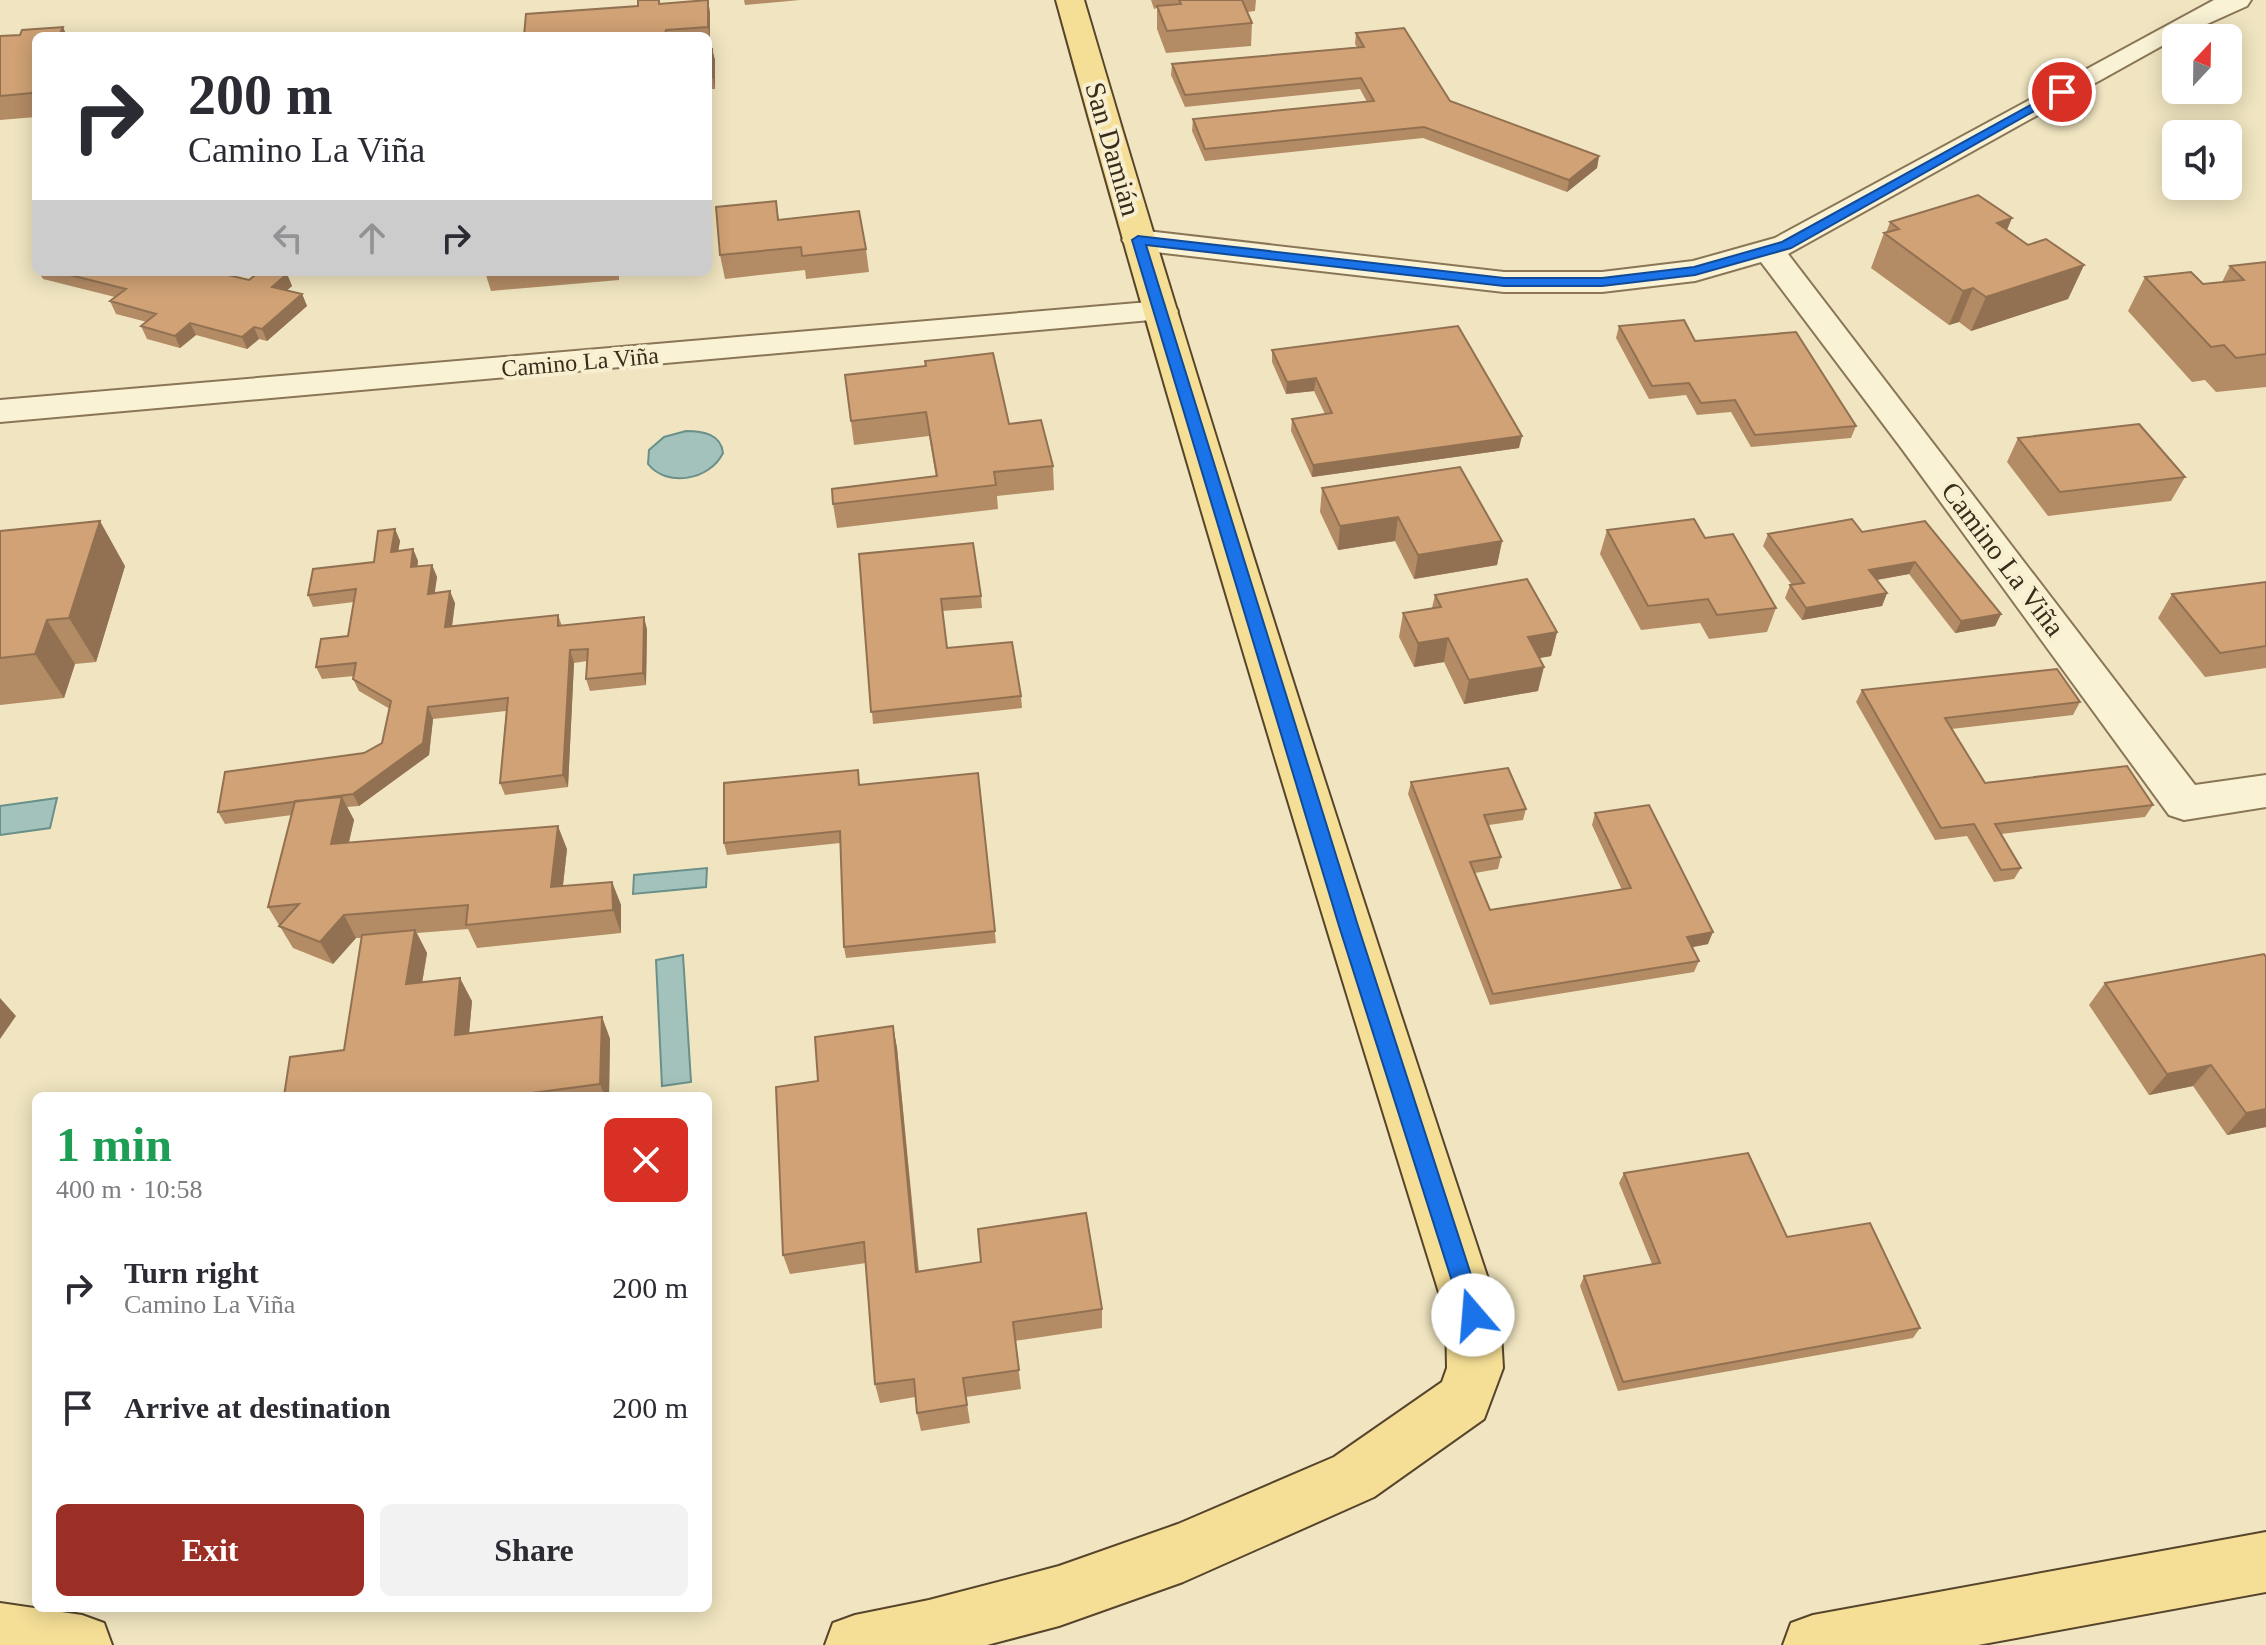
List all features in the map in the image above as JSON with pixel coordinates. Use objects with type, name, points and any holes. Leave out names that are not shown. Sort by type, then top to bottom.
[{"type":"main road","name":"San Damián","points":[[855,1645],[929,1630],[1059,1596],[1183,1552],[1354,1477],[1464,1400],[1475,1368],[1473,1315],[1348,926],[1138,240],[1070,0]]},
{"type":"main road","points":[[1813,1645],[2266,1562]]},
{"type":"main road","points":[[0,1633],[82,1645]]},
{"type":"street","points":[[1138,240],[1455,277],[1554,283],[1650,278],[1695,271],[1786,245],[2200,16],[2237,0]]},
{"type":"street","name":"Camino La Viña","points":[[1769,251],[1925,453],[2184,803],[2266,791]]},
{"type":"street","name":"Camino La Viña","points":[[0,411],[1161,311]]},
{"type":"water","points":[[686,431],[705,433],[719,442],[723,453],[717,462],[699,475],[688,478],[656,472],[648,464],[649,450],[664,437]]},
{"type":"water","points":[[57,798],[50,828],[0,835],[0,806]]},
{"type":"water","points":[[707,868],[706,887],[633,894],[634,875]]},
{"type":"water","points":[[683,955],[691,1082],[662,1086],[656,960]]},
{"type":"building","points":[[638,0],[659,0],[659,4],[708,0],[708,27],[666,32],[524,32],[526,14],[638,6]]},
{"type":"building","points":[[1179,0],[1242,0],[1252,23],[1167,31],[1157,6],[1181,4]]},
{"type":"building","points":[[63,27],[61,32],[32,32],[32,93],[0,96],[0,36],[20,35],[22,30]]},
{"type":"building","points":[[1404,28],[1450,101],[1599,156],[1569,180],[1424,127],[1205,149],[1193,119],[1374,101],[1361,78],[1185,95],[1172,64],[1364,47],[1356,33]]},
{"type":"building","points":[[1978,195],[2012,218],[1997,223],[2028,245],[2046,239],[2084,265],[1986,297],[1973,288],[1963,291],[1884,233],[1899,229],[1890,222]]},
{"type":"building","points":[[776,201],[778,220],[859,211],[866,249],[802,256],[801,247],[720,255],[716,207]]},
{"type":"building","points":[[2266,262],[2266,354],[2236,358],[2224,345],[2211,347],[2145,277],[2191,272],[2203,284],[2244,280],[2230,266]]},
{"type":"building","points":[[74,276],[232,276],[249,280],[254,276],[285,276],[272,287],[302,294],[262,329],[254,327],[242,337],[190,323],[175,336],[141,326],[156,314],[110,301],[126,289]]},
{"type":"building","points":[[1684,320],[1695,341],[1796,332],[1856,426],[1755,435],[1735,400],[1701,403],[1689,383],[1652,386],[1619,326]]},
{"type":"building","points":[[1458,326],[1522,436],[1313,465],[1292,419],[1332,413],[1316,378],[1287,382],[1272,350]]},
{"type":"building","points":[[993,353],[1009,424],[1041,420],[1053,466],[994,472],[996,485],[833,504],[832,489],[937,476],[926,412],[851,421],[845,375],[926,366],[925,361]]},
{"type":"building","points":[[2139,424],[2185,477],[2060,492],[2018,438]]},
{"type":"building","points":[[1460,467],[1502,541],[1418,555],[1398,517],[1340,526],[1322,488]]},
{"type":"building","points":[[1694,519],[1705,538],[1733,534],[1776,608],[1717,615],[1708,599],[1648,606],[1607,530]]},
{"type":"building","points":[[1852,519],[1862,532],[1925,521],[2001,614],[1961,621],[1915,562],[1869,570],[1887,593],[1806,608],[1790,585],[1804,583],[1768,534]]},
{"type":"building","points":[[100,521],[69,618],[47,620],[35,654],[0,658],[0,531]]},
{"type":"building","points":[[395,529],[391,552],[413,549],[411,567],[432,565],[428,594],[450,591],[445,627],[558,615],[558,626],[644,617],[643,673],[586,679],[588,649],[570,650],[563,775],[500,783],[508,698],[428,707],[423,743],[353,794],[218,812],[225,772],[364,753],[382,743],[391,701],[353,679],[356,663],[316,667],[321,639],[348,636],[356,589],[308,595],[313,569],[374,562],[378,531]]},
{"type":"building","points":[[973,543],[981,596],[941,599],[947,648],[1012,642],[1021,696],[871,712],[859,554]]},
{"type":"building","points":[[1527,579],[1557,632],[1528,637],[1544,667],[1469,680],[1448,638],[1418,643],[1403,613],[1441,607],[1435,595]]},
{"type":"building","points":[[2266,582],[2266,646],[2220,653],[2172,594]]},
{"type":"building","points":[[2057,669],[2080,702],[1945,718],[1985,783],[2127,766],[2153,805],[1995,824],[2021,868],[2001,870],[1974,824],[1941,828],[1862,690]]},
{"type":"building","points":[[1508,768],[1526,809],[1484,815],[1501,857],[1470,862],[1490,910],[1631,888],[1595,813],[1649,805],[1713,932],[1687,937],[1699,961],[1493,994],[1411,782]]},
{"type":"building","points":[[858,770],[859,785],[978,773],[995,931],[844,947],[840,831],[724,843],[724,783]]},
{"type":"building","points":[[342,797],[331,844],[558,826],[551,887],[612,882],[613,910],[466,925],[468,905],[344,915],[320,942],[279,926],[299,904],[268,907],[295,801]]},
{"type":"building","points":[[415,930],[406,984],[460,978],[455,1035],[602,1017],[600,1084],[539,1092],[285,1092],[290,1057],[344,1050],[362,935]]},
{"type":"building","points":[[2264,954],[2266,1109],[2246,1113],[2211,1065],[2167,1074],[2105,983]]},
{"type":"building","points":[[893,1026],[916,1272],[981,1262],[978,1229],[1086,1213],[1102,1309],[1013,1322],[1019,1370],[963,1378],[967,1405],[917,1413],[914,1379],[875,1384],[864,1242],[783,1255],[776,1087],[818,1081],[815,1037]]},
{"type":"building","points":[[1748,1153],[1787,1237],[1870,1223],[1920,1328],[1623,1382],[1584,1276],[1660,1263],[1624,1173]]},
{"type":"route","points":[[1473,1315],[1348,926],[1138,240],[1504,282],[1602,282],[1695,271],[1786,245],[2062,92]]}]
